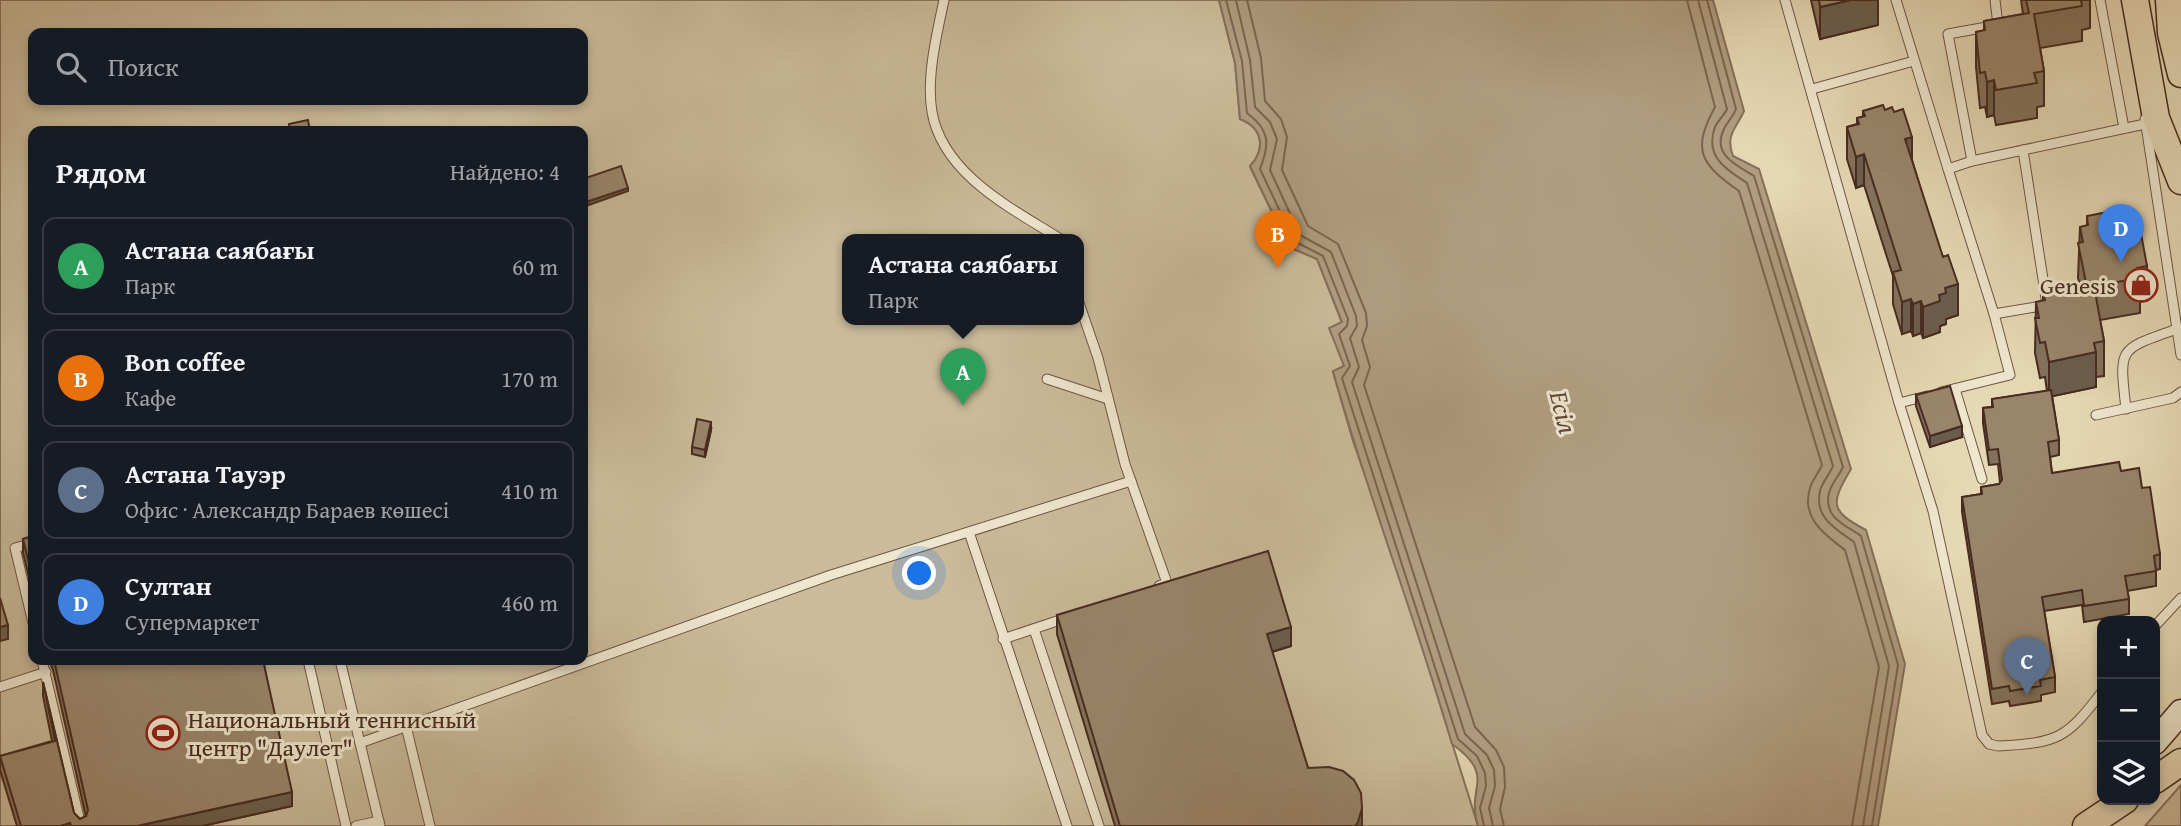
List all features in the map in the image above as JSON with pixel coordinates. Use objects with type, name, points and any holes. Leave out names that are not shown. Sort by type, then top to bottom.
[{"type":"main road","points":[[2135,0],[2151,121],[2181,181]]},
{"type":"main road","points":[[2169,0],[2171,33],[2181,74]]},
{"type":"main road","points":[[2160,736],[2181,712]]},
{"type":"main road","points":[[2160,777],[2181,762]]},
{"type":"main road","points":[[2083,826],[2100,805]]},
{"type":"main road","points":[[2083,826],[2117,805]]},
{"type":"lane","points":[[944,0],[934,50],[932,112],[947,149],[969,179],[1053,234]]},
{"type":"lane","points":[[1785,0],[1899,404],[1934,511],[1984,739],[1998,746],[2061,736],[2078,724],[2097,699]]},
{"type":"lane","points":[[1896,0],[1994,314],[2010,375],[1899,404]]},
{"type":"lane","points":[[1972,161],[1948,34],[1998,26],[1995,0]]},
{"type":"lane","points":[[2100,0],[2124,128]]},
{"type":"lane","points":[[2126,0],[2151,121],[2181,355]]},
{"type":"lane","points":[[1812,89],[1914,61]]},
{"type":"lane","points":[[1948,169],[1972,161],[2151,121]]},
{"type":"lane","points":[[1994,314],[2047,305],[2023,150]]},
{"type":"lane","points":[[1084,317],[1130,481],[1167,583],[1143,591]]},
{"type":"lane","points":[[2126,409],[2121,368],[2123,354],[2130,346],[2177,329]]},
{"type":"lane","points":[[1046,379],[1108,399]]},
{"type":"lane","points":[[1955,389],[1982,479]]},
{"type":"lane","points":[[2096,415],[2173,398],[2181,392]]},
{"type":"lane","points":[[588,661],[831,575],[1130,481]]},
{"type":"lane","points":[[969,532],[1067,826]]},
{"type":"lane","points":[[28,544],[15,548],[28,602]]},
{"type":"lane","points":[[2160,621],[2181,598]]},
{"type":"lane","points":[[1003,639],[1082,612]]},
{"type":"lane","points":[[1034,629],[1099,826]]},
{"type":"lane","points":[[44,665],[81,826]]},
{"type":"lane","points":[[308,665],[346,826]]},
{"type":"lane","points":[[341,665],[380,823],[356,826]]},
{"type":"lane","points":[[360,743],[577,665]]},
{"type":"lane","points":[[0,687],[46,672]]},
{"type":"lane","points":[[405,726],[430,826]]},
{"type":"shaded area","points":[[0,0],[1219,0],[1235,63],[1240,119],[1254,128],[1260,139],[1258,153],[1250,167],[1289,247],[1317,259],[1342,323],[1344,366],[1333,372],[1478,826],[0,826]]},
{"type":"shaded area","points":[[2181,785],[2181,826],[2145,826]]},
{"type":"water","name":"Есіл","points":[[1219,0],[1713,0],[1744,111],[1732,132],[1730,143],[1733,156],[1759,169],[1851,469],[1839,491],[1837,505],[1840,512],[1866,530],[1905,664],[1878,826],[1478,826],[1475,813],[1477,774],[1466,755],[1452,744],[1333,371],[1344,366],[1329,328],[1342,322],[1317,259],[1289,247],[1250,166],[1258,153],[1260,140],[1254,128],[1240,119],[1235,63]]},
{"type":"building","points":[[1819,0],[1851,0],[1820,7]]},
{"type":"building","points":[[2026,0],[2081,0],[2082,6],[2034,14],[2044,71],[2034,73],[2037,83],[1996,90],[1994,80],[1987,82],[1985,72],[1980,73],[1976,32],[1985,30],[1984,21],[2029,13]]},
{"type":"building","points":[[1883,105],[1885,110],[1892,107],[1894,112],[1903,109],[1912,137],[1905,139],[1943,257],[1948,255],[1958,284],[1945,288],[1946,293],[1939,295],[1940,301],[1923,307],[1921,301],[1913,304],[1911,299],[1902,302],[1893,272],[1901,270],[1864,154],[1856,157],[1847,127],[1859,124],[1857,118],[1865,116],[1863,111]]},
{"type":"building","points":[[308,120],[309,126],[289,126]]},
{"type":"building","points":[[621,166],[628,188],[588,201],[588,177]]},
{"type":"building","points":[[2128,208],[2130,218],[2138,217],[2147,266],[2137,268],[2140,278],[2094,286],[2104,341],[2094,343],[2096,352],[2049,362],[2045,342],[2040,343],[2035,318],[2039,318],[2036,302],[2045,300],[2043,291],[2086,283],[2078,243],[2083,242],[2080,227],[2088,225],[2087,216]]},
{"type":"building","points":[[1950,386],[1962,426],[1930,436],[1916,395]]},
{"type":"building","points":[[2051,390],[2059,440],[2048,442],[2052,473],[2119,462],[2121,471],[2139,468],[2142,488],[2150,487],[2160,554],[2154,556],[2156,571],[2125,576],[2129,599],[2084,606],[2082,590],[2042,597],[2055,677],[2040,680],[2041,686],[2010,691],[2009,686],[1992,689],[1962,497],[1982,494],[1981,487],[1999,484],[2002,480],[1998,449],[1989,450],[1983,408],[1993,407],[1992,399]]},
{"type":"building","points":[[697,419],[711,422],[705,450],[692,447]]},
{"type":"building","points":[[28,538],[28,560],[23,539]]},
{"type":"building","points":[[1268,551],[1291,627],[1267,634],[1308,768],[1329,767],[1343,771],[1354,780],[1361,793],[1362,808],[1358,822],[1355,826],[1120,826],[1057,615]]},
{"type":"building","points":[[0,598],[8,625],[0,627]]},
{"type":"building","name":"Национальный теннисный центр \"Даулет\"","points":[[55,665],[264,665],[292,792],[137,826],[71,826],[70,823],[60,826],[21,826],[0,756],[55,741],[43,682],[74,813],[80,819],[86,816],[88,810]]},
{"type":"place","name":"Султан","points":[[2121,262]]},
{"type":"place","name":"Bon coffee","points":[[1278,268]]},
{"type":"place","name":"Genesis","points":[[2141,285]]},
{"type":"place","name":"Астана саябағы","points":[[963,406]]},
{"type":"place","name":"Астана Тауэр","points":[[2027,695]]},
{"type":"place","name":"Национальный теннисный центр \"Даулет\"","points":[[163,733]]}]
